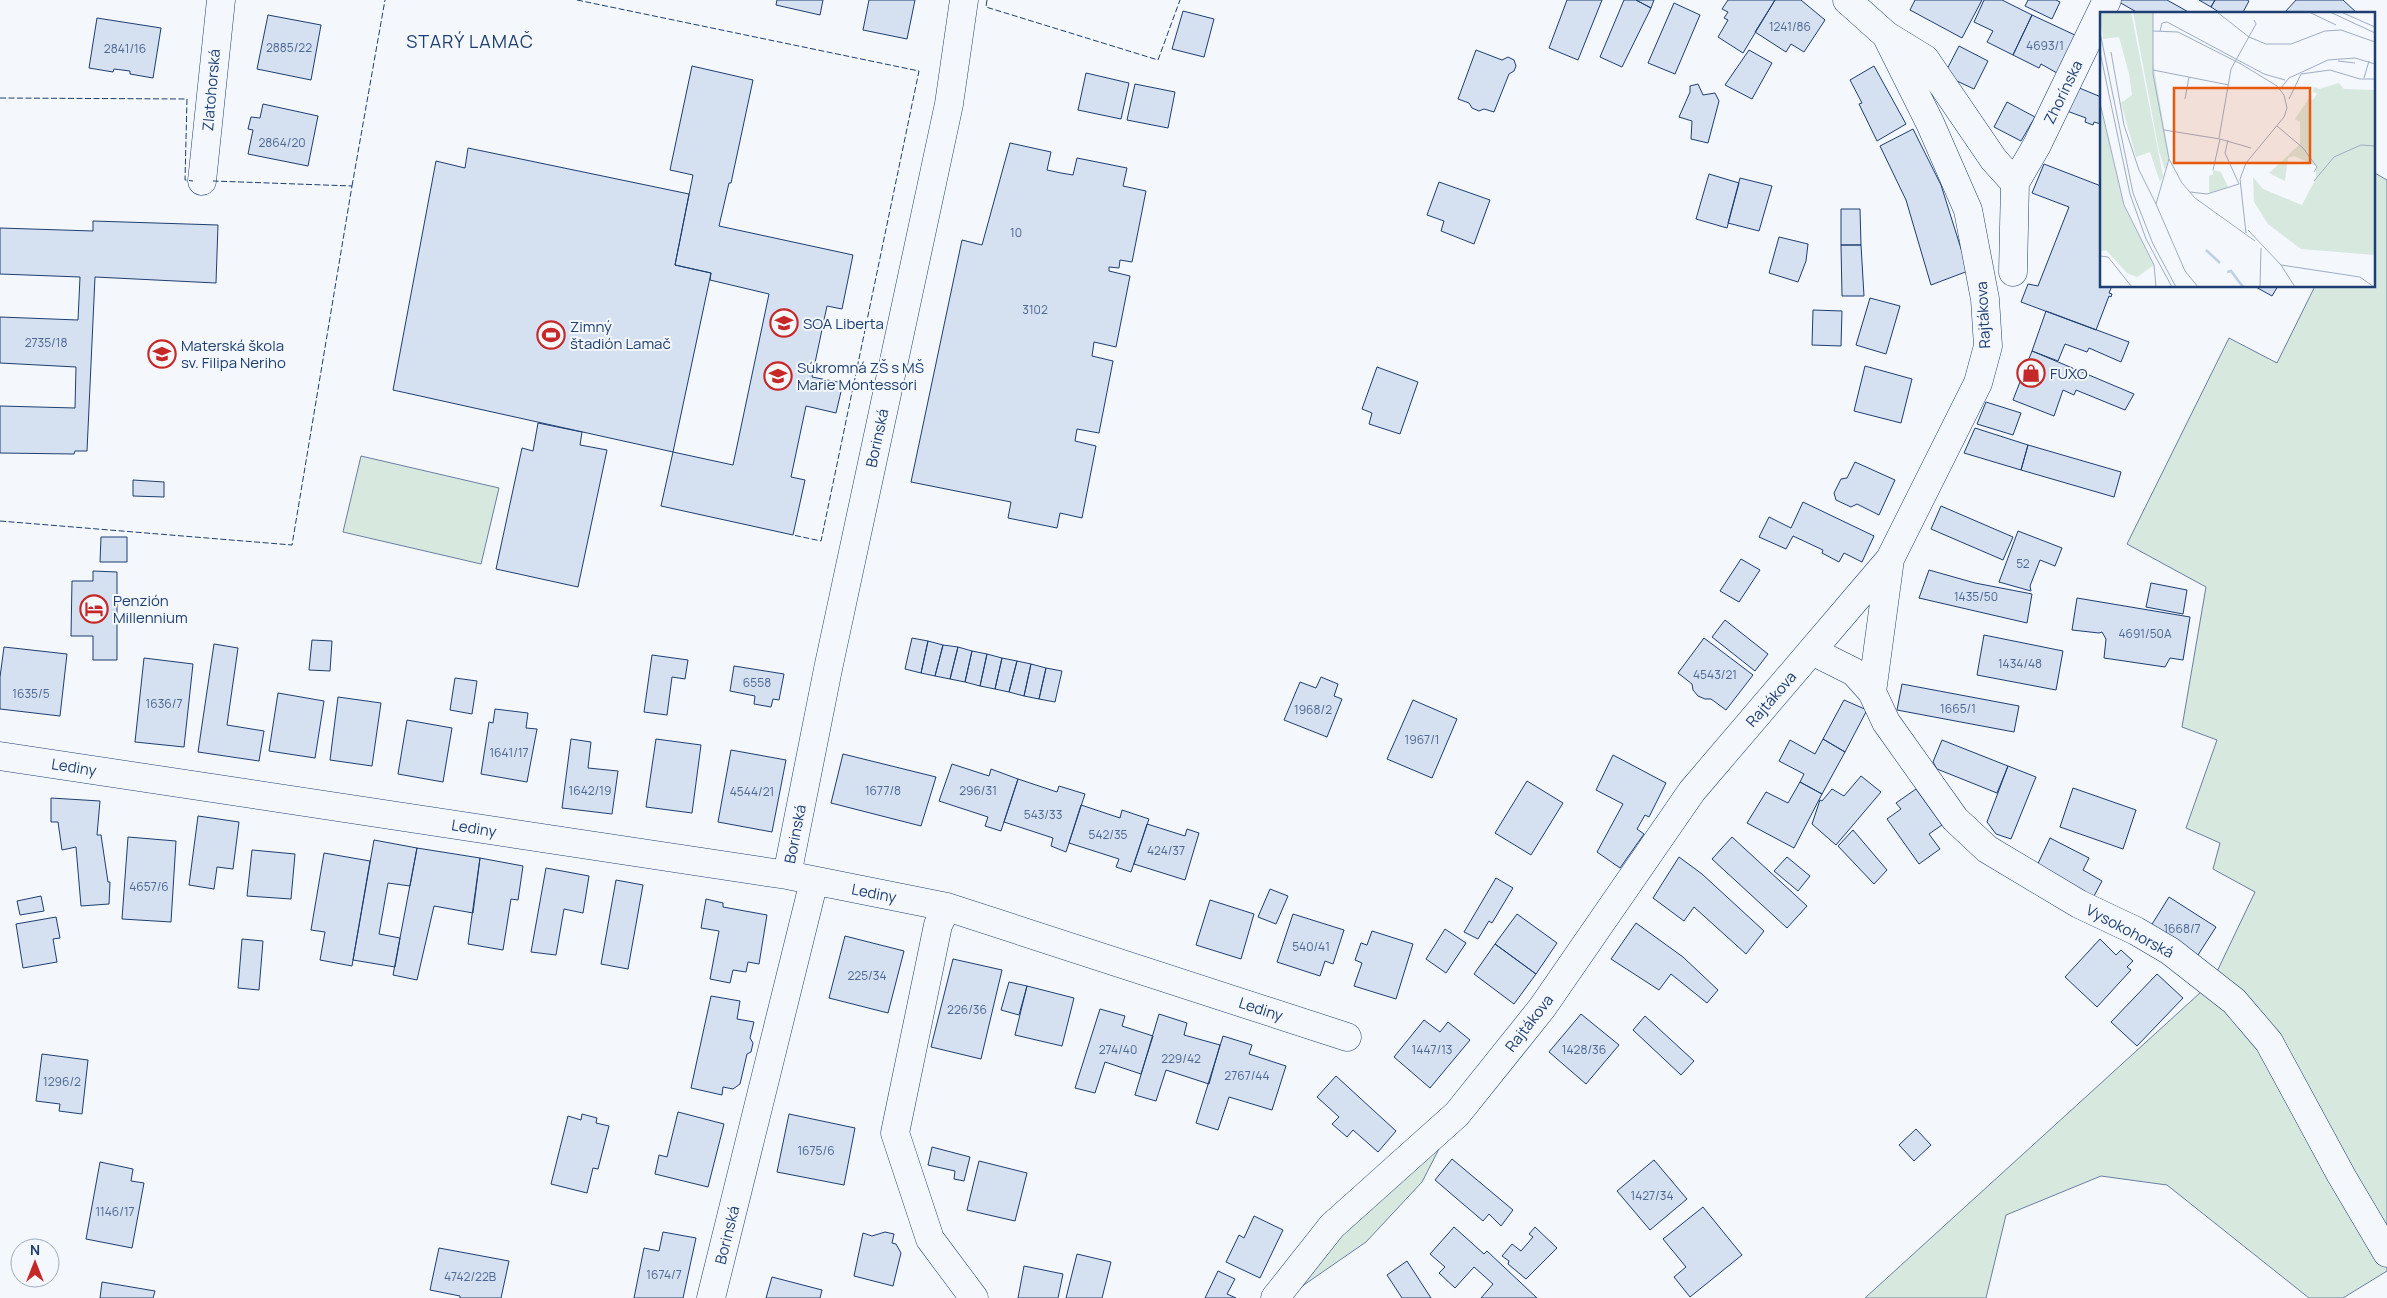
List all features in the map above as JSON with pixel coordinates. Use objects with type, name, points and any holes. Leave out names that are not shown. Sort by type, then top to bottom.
[{"type":"street","name":"Zlatohorská","points":[[202,181],[221,0]]},
{"type":"street","name":"Borinská","points":[[787,875],[828,669],[949,104],[964,0]]},
{"type":"street","name":"Zhorínska","points":[[2101,12],[2107,0]]},
{"type":"street","name":"Rajtákova","points":[[1275,1298],[1332,1226],[1457,1114],[1542,1008],[1692,791],[1890,559],[1978,383],[1988,346],[1985,299],[1968,210],[1930,123],[1886,35],[1860,5]]},
{"type":"street","name":"Zhorínska","points":[[2015,183],[2037,145],[2100,14]]},
{"type":"street","points":[[1886,35],[1925,59],[1994,160],[2015,183],[2013,272]]},
{"type":"street","points":[[1872,692],[1890,559]]},
{"type":"street","name":"Vysokohorská","points":[[1812,651],[1854,672],[1872,692],[1886,722],[1955,819],[1987,849],[2024,873],[2079,904],[2136,931],[2170,951],[2234,1002],[2270,1042],[2341,1175],[2387,1253]]},
{"type":"street","name":"Lediny","points":[[0,756],[787,875],[946,907],[1347,1037]]},
{"type":"street","name":"Borinská","points":[[711,1298],[814,881]]},
{"type":"street","points":[[946,907],[938,925],[895,1133],[930,1240],[974,1298]]},
{"type":"shaded area","points":[[2374,173],[2387,180],[2387,1271],[2343,1298],[2309,1298],[2167,1185],[2101,1176],[2006,1215],[1986,1298],[1865,1298],[2212,982],[2255,892],[2213,869],[2220,843],[2186,828],[2217,740],[2182,727],[2206,587],[2127,544],[2229,338],[2277,363],[2314,288],[2374,288]]},
{"type":"shaded area","points":[[361,456],[499,488],[481,564],[343,532]]},
{"type":"shaded area","points":[[1457,1114],[1422,1182],[1366,1242],[1285,1298],[1332,1226]]},
{"type":"building","points":[[777,0],[823,0],[820,15],[776,5]]},
{"type":"building","points":[[869,0],[915,0],[907,39],[863,30]]},
{"type":"building","points":[[1567,0],[1602,0],[1578,60],[1549,48]]},
{"type":"building","points":[[1624,0],[1636,0],[1651,8],[1622,67],[1600,57]]},
{"type":"building","points":[[1636,0],[1654,0],[1651,8]]},
{"type":"building","points":[[1728,0],[1775,0],[1743,53],[1718,37],[1728,20],[1724,18],[1728,12],[1722,9]]},
{"type":"building","points":[[1775,0],[1801,0],[1825,20],[1804,52],[1791,44],[1786,52],[1755,32]]},
{"type":"building","points":[[1915,0],[1982,0],[1962,38],[1910,10]]},
{"type":"building","points":[[1984,0],[2002,0],[2032,15],[2013,55],[1987,42],[1993,31],[1974,22]]},
{"type":"building","points":[[2028,0],[2056,0],[2060,2],[2052,19],[2025,6]]},
{"type":"building","points":[[2121,0],[2167,0],[2188,12],[2136,12],[2119,2]]},
{"type":"building","points":[[2199,0],[2215,0],[2211,7]]},
{"type":"building","points":[[2215,0],[2249,1],[2243,12],[2219,12],[2211,7]]},
{"type":"building","points":[[2296,0],[2343,0],[2356,12],[2285,12]]},
{"type":"building","points":[[1674,3],[1700,15],[1675,74],[1648,63]]},
{"type":"building","points":[[1183,11],[1214,19],[1204,57],[1172,49]]},
{"type":"building","points":[[268,15],[321,25],[311,80],[257,69]]},
{"type":"building","points":[[2032,15],[2077,36],[2057,73],[2041,64],[2039,68],[2013,55]]},
{"type":"building","points":[[97,18],[161,28],[153,78],[130,74],[130,71],[114,69],[113,72],[89,68]]},
{"type":"building","points":[[1959,46],[1988,61],[1974,89],[1944,75]]},
{"type":"building","points":[[1476,50],[1502,60],[1508,57],[1514,60],[1516,66],[1514,71],[1509,74],[1494,112],[1484,109],[1479,111],[1472,108],[1469,103],[1458,99]]},
{"type":"building","points":[[1749,50],[1772,63],[1752,99],[1725,85]]},
{"type":"building","points":[[692,66],[753,80],[731,183],[729,183],[719,226],[853,255],[842,309],[827,306],[812,377],[843,383],[836,413],[806,406],[791,477],[805,480],[793,535],[661,506],[673,452],[733,465],[769,294],[710,280],[711,273],[675,265],[693,175],[670,170]]},
{"type":"building","points":[[1874,66],[1906,124],[1877,141],[1859,104],[1862,103],[1850,80]]},
{"type":"building","points":[[1086,73],[1129,83],[1121,119],[1078,110]]},
{"type":"building","points":[[1135,84],[1175,92],[1168,128],[1127,120]]},
{"type":"building","points":[[1698,84],[1703,95],[1715,93],[1719,101],[1708,143],[1691,139],[1692,121],[1679,117],[1690,92],[1690,86]]},
{"type":"building","points":[[2077,87],[2100,97],[2100,124],[2094,122],[2093,125],[2085,122],[2086,118],[2067,111]]},
{"type":"building","points":[[2007,102],[2035,117],[2021,141],[1994,127]]},
{"type":"building","points":[[263,104],[318,116],[308,166],[248,154],[253,130],[248,129],[251,117],[260,118]]},
{"type":"building","points":[[1913,129],[1941,185],[1968,271],[1931,285],[1906,200],[1880,146]]},
{"type":"building","points":[[1010,143],[1051,152],[1047,170],[1061,173],[1073,175],[1077,158],[1127,168],[1123,186],[1146,191],[1132,262],[1120,260],[1119,268],[1109,267],[1109,271],[1130,276],[1116,347],[1094,342],[1092,356],[1113,361],[1099,433],[1077,429],[1075,441],[1096,446],[1082,518],[1060,513],[1057,528],[1008,518],[1011,502],[911,482],[962,240],[982,245]]},
{"type":"building","name":"Zimný štadión Lamač","points":[[468,148],[689,194],[675,265],[711,273],[673,452],[393,390],[436,161],[465,168]]},
{"type":"building","points":[[2044,164],[2100,186],[2100,288],[2111,288],[2109,293],[2112,294],[2111,297],[2109,296],[2096,330],[2021,302],[2028,284],[2038,286],[2069,207],[2032,193]]},
{"type":"building","points":[[1709,174],[1739,183],[1727,228],[1696,219]]},
{"type":"building","points":[[1740,178],[1772,186],[1759,231],[1728,223]]},
{"type":"building","points":[[1439,182],[1490,200],[1474,244],[1441,231],[1444,221],[1427,215]]},
{"type":"building","points":[[1841,209],[1860,209],[1861,245],[1841,245]]},
{"type":"building","points":[[93,221],[218,225],[216,283],[95,277],[87,451],[75,451],[74,454],[0,453],[0,406],[75,408],[76,367],[0,363],[0,317],[78,320],[80,277],[0,274],[0,228],[93,231]]},
{"type":"building","points":[[1779,237],[1808,244],[1806,261],[1798,282],[1769,273]]},
{"type":"building","points":[[1841,245],[1861,245],[1864,296],[1842,296]]},
{"type":"building","points":[[2258,288],[2277,288],[2272,296]]},
{"type":"building","points":[[1870,298],[1900,306],[1886,354],[1856,345]]},
{"type":"building","points":[[1813,310],[1842,311],[1841,346],[1812,345]]},
{"type":"building","points":[[2046,311],[2129,342],[2121,362],[2089,348],[2087,352],[2065,344],[2058,361],[2032,351]]},
{"type":"building","points":[[2032,351],[2134,394],[2125,410],[2076,390],[2074,395],[2063,390],[2054,416],[2013,400]]},
{"type":"building","points":[[1865,366],[1912,379],[1901,423],[1854,411]]},
{"type":"building","points":[[1377,367],[1418,382],[1400,434],[1369,424],[1372,413],[1362,409]]},
{"type":"building","points":[[1986,402],[2021,413],[2013,435],[1977,424]]},
{"type":"building","points":[[538,423],[582,432],[580,445],[607,450],[578,587],[496,569],[522,448],[533,451]]},
{"type":"building","points":[[1975,428],[2028,445],[2021,470],[1964,453]]},
{"type":"building","points":[[2028,445],[2121,472],[2114,497],[2021,470]]},
{"type":"building","points":[[1855,462],[1895,480],[1879,515],[1857,504],[1851,507],[1836,500],[1834,493],[1841,479],[1847,478]]},
{"type":"building","points":[[133,480],[164,482],[164,497],[133,496]]},
{"type":"building","points":[[1803,502],[1874,536],[1862,562],[1844,553],[1839,562],[1822,553],[1823,550],[1793,536],[1786,549],[1759,537],[1769,517],[1791,528]]},
{"type":"building","points":[[1941,506],[2013,537],[2003,560],[1931,529]]},
{"type":"building","points":[[2018,531],[2062,548],[2055,566],[2040,560],[2030,586],[2031,591],[1999,582]]},
{"type":"building","points":[[101,537],[127,537],[127,562],[100,562]]},
{"type":"building","points":[[1741,559],[1760,570],[1739,602],[1720,591]]},
{"type":"building","points":[[1929,570],[1975,583],[2032,594],[2027,623],[1919,598]]},
{"type":"building","name":"Penzión Millennium","points":[[93,571],[117,572],[117,660],[93,660],[93,636],[71,636],[72,581],[93,581]]},
{"type":"building","points":[[2151,583],[2187,590],[2183,614],[2146,607]]},
{"type":"building","points":[[2077,598],[2190,617],[2183,660],[2170,658],[2165,667],[2104,658],[2106,639],[2102,632],[2072,630]]},
{"type":"building","points":[[1725,620],[1768,654],[1755,671],[1712,637]]},
{"type":"building","points":[[1984,635],[2063,651],[2056,690],[1977,675]]},
{"type":"building","points":[[912,638],[928,641],[921,673],[905,669]]},
{"type":"building","points":[[1704,638],[1753,675],[1726,710],[1711,699],[1698,696],[1693,690],[1692,684],[1678,673]]},
{"type":"building","points":[[312,640],[332,641],[330,671],[309,670]]},
{"type":"building","points":[[928,641],[943,645],[935,676],[921,673]]},
{"type":"building","points":[[214,644],[238,648],[227,725],[264,731],[259,761],[198,752]]},
{"type":"building","points":[[943,645],[958,647],[950,679],[935,676]]},
{"type":"building","points":[[4,647],[67,654],[60,716],[0,709],[0,677]]},
{"type":"building","points":[[958,647],[972,651],[965,682],[950,679]]},
{"type":"building","points":[[972,651],[987,654],[980,686],[965,682]]},
{"type":"building","points":[[987,654],[1002,658],[995,689],[980,686]]},
{"type":"building","points":[[652,655],[688,660],[685,679],[672,677],[667,715],[644,712]]},
{"type":"building","points":[[144,658],[193,664],[184,747],[135,742]]},
{"type":"building","points":[[1002,658],[1017,661],[1009,692],[995,689]]},
{"type":"building","points":[[1017,661],[1031,664],[1024,696],[1009,692]]},
{"type":"building","points":[[1031,664],[1046,668],[1039,699],[1024,696]]},
{"type":"building","points":[[734,666],[784,674],[779,700],[773,699],[771,707],[754,704],[755,696],[730,691]]},
{"type":"building","points":[[1046,668],[1062,671],[1055,702],[1039,699]]},
{"type":"building","points":[[1321,677],[1338,684],[1334,696],[1342,699],[1327,737],[1284,720],[1300,682],[1316,688]]},
{"type":"building","points":[[455,678],[477,681],[472,714],[450,710]]},
{"type":"building","points":[[1902,684],[2019,706],[2014,732],[1897,710]]},
{"type":"building","points":[[278,693],[324,701],[315,758],[269,751]]},
{"type":"building","points":[[338,697],[381,703],[372,766],[330,760]]},
{"type":"building","points":[[1413,700],[1457,719],[1432,778],[1387,759]]},
{"type":"building","points":[[1844,700],[1867,710],[1845,752],[1823,739]]},
{"type":"building","points":[[495,709],[528,713],[526,728],[537,729],[527,782],[481,774],[489,722],[493,723]]},
{"type":"building","points":[[407,720],[452,728],[443,782],[398,774]]},
{"type":"building","points":[[571,739],[591,742],[588,768],[618,771],[612,814],[562,808]]},
{"type":"building","points":[[656,739],[701,745],[692,813],[646,807]]},
{"type":"building","points":[[1823,739],[1845,752],[1822,794],[1800,782],[1804,774],[1779,761],[1790,740],[1815,754]]},
{"type":"building","points":[[1942,740],[2008,766],[1997,793],[1937,769],[1933,762]]},
{"type":"building","points":[[731,750],[786,760],[772,832],[718,822]]},
{"type":"building","points":[[843,754],[936,777],[921,826],[831,803]]},
{"type":"building","points":[[1613,755],[1666,783],[1649,817],[1645,815],[1637,829],[1644,834],[1620,868],[1597,852],[1623,804],[1596,790]]},
{"type":"building","points":[[952,764],[989,776],[991,769],[1018,779],[1001,831],[985,826],[988,817],[939,801]]},
{"type":"building","points":[[2008,766],[2036,777],[2011,839],[1996,834],[1987,822]]},
{"type":"building","points":[[1861,776],[1881,792],[1836,845],[1812,824],[1820,800],[1822,801],[1832,789],[1844,796]]},
{"type":"building","points":[[1018,779],[1057,792],[1059,786],[1085,794],[1066,852],[1051,846],[1053,838],[1004,822]]},
{"type":"building","points":[[1527,781],[1563,803],[1531,855],[1495,833]]},
{"type":"building","points":[[1800,782],[1822,794],[1794,848],[1747,823],[1766,792],[1788,803]]},
{"type":"building","points":[[2073,788],[2136,810],[2123,849],[2060,827]]},
{"type":"building","points":[[1916,789],[1942,825],[1929,834],[1940,849],[1919,864],[1887,819],[1901,809],[1896,803]]},
{"type":"building","points":[[51,798],[100,801],[97,835],[101,835],[108,882],[110,882],[109,904],[81,906],[76,847],[62,850],[58,822],[51,822]]},
{"type":"building","points":[[1081,805],[1120,818],[1122,810],[1149,819],[1131,872],[1116,867],[1119,859],[1069,843]]},
{"type":"building","points":[[198,816],[239,822],[233,869],[217,867],[214,889],[189,885]]},
{"type":"building","points":[[1147,824],[1185,836],[1187,829],[1199,833],[1185,880],[1134,864]]},
{"type":"building","points":[[1853,830],[1887,870],[1874,884],[1838,846]]},
{"type":"building","points":[[128,837],[176,841],[171,922],[122,919]]},
{"type":"building","points":[[1732,837],[1807,906],[1787,928],[1712,859]]},
{"type":"building","points":[[2050,838],[2089,858],[2083,870],[2102,881],[2093,898],[2035,870]]},
{"type":"building","points":[[374,840],[417,848],[410,886],[388,883],[379,934],[400,938],[395,967],[353,960]]},
{"type":"building","points":[[417,848],[480,858],[473,913],[434,906],[417,980],[393,975]]},
{"type":"building","points":[[252,850],[295,854],[291,899],[247,896]]},
{"type":"building","points":[[324,853],[370,861],[352,966],[320,960],[325,932],[311,930]]},
{"type":"building","points":[[1679,857],[1702,874],[1764,931],[1746,954],[1694,907],[1684,921],[1653,898]]},
{"type":"building","points":[[1787,857],[1810,876],[1798,891],[1774,871]]},
{"type":"building","points":[[480,858],[523,866],[518,900],[511,899],[503,950],[468,944]]},
{"type":"building","points":[[546,868],[589,876],[583,913],[564,909],[556,955],[531,952]]},
{"type":"building","points":[[1496,878],[1513,888],[1492,923],[1489,921],[1478,939],[1464,932]]},
{"type":"building","points":[[616,880],[643,885],[628,969],[601,964]]},
{"type":"building","points":[[1270,889],[1288,896],[1276,924],[1258,917]]},
{"type":"building","points":[[41,896],[44,911],[20,915],[17,901]]},
{"type":"building","points":[[2169,897],[2216,927],[2196,958],[2149,929]]},
{"type":"building","points":[[706,899],[723,903],[723,907],[767,915],[759,964],[748,962],[746,972],[733,970],[730,983],[710,979],[719,931],[701,928]]},
{"type":"building","points":[[1210,900],[1254,914],[1241,959],[1196,945]]},
{"type":"building","points":[[1293,914],[1344,930],[1333,964],[1325,961],[1320,976],[1277,962]]},
{"type":"building","points":[[1517,914],[1557,943],[1536,974],[1495,944]]},
{"type":"building","points":[[56,917],[60,938],[53,939],[57,962],[23,968],[16,924]]},
{"type":"building","points":[[1636,923],[1683,957],[1718,990],[1707,1003],[1671,974],[1659,990],[1611,959]]},
{"type":"building","points":[[1445,929],[1466,943],[1446,973],[1426,959]]},
{"type":"building","points":[[1372,931],[1413,944],[1396,999],[1354,986],[1362,963],[1355,960],[1361,943],[1367,945]]},
{"type":"building","points":[[845,936],[904,951],[888,1013],[829,998]]},
{"type":"building","points":[[242,939],[263,941],[259,990],[238,988]]},
{"type":"building","points":[[2100,939],[2116,955],[2121,950],[2133,961],[2127,967],[2131,970],[2097,1007],[2065,977]]},
{"type":"building","points":[[1495,944],[1536,974],[1514,1004],[1474,974]]},
{"type":"building","points":[[953,959],[1002,970],[981,1059],[931,1047]]},
{"type":"building","points":[[2157,974],[2183,998],[2137,1046],[2111,1022]]},
{"type":"building","points":[[1009,982],[1027,986],[1019,1015],[1001,1010]]},
{"type":"building","points":[[1027,986],[1074,998],[1062,1046],[1015,1035]]},
{"type":"building","points":[[711,996],[740,1001],[737,1019],[754,1022],[750,1038],[753,1043],[751,1052],[747,1054],[740,1084],[733,1089],[723,1087],[722,1095],[691,1088]]},
{"type":"building","points":[[1100,1009],[1125,1016],[1122,1026],[1153,1036],[1141,1074],[1105,1062],[1095,1093],[1075,1088]]},
{"type":"building","points":[[1159,1014],[1187,1023],[1184,1035],[1220,1045],[1209,1084],[1166,1070],[1156,1101],[1135,1095]]},
{"type":"building","points":[[1581,1014],[1619,1045],[1586,1084],[1549,1052]]},
{"type":"building","points":[[1645,1016],[1694,1061],[1681,1075],[1633,1030]]},
{"type":"building","points":[[1424,1020],[1440,1032],[1448,1022],[1470,1040],[1430,1088],[1394,1057]]},
{"type":"building","points":[[1223,1036],[1252,1045],[1249,1054],[1286,1066],[1272,1110],[1229,1097],[1218,1130],[1196,1123]]},
{"type":"building","points":[[42,1054],[88,1060],[82,1114],[59,1111],[60,1104],[36,1101]]},
{"type":"building","points":[[1336,1076],[1396,1131],[1378,1152],[1353,1130],[1347,1137],[1332,1124],[1339,1117],[1317,1097]]},
{"type":"building","points":[[678,1112],[724,1124],[708,1187],[655,1174],[659,1155],[667,1157]]},
{"type":"building","points":[[582,1114],[597,1118],[596,1123],[609,1126],[598,1169],[593,1168],[587,1193],[551,1184],[568,1116],[581,1120]]},
{"type":"building","points":[[789,1114],[855,1128],[844,1185],[777,1172]]},
{"type":"building","points":[[1916,1129],[1931,1145],[1914,1161],[1899,1145]]},
{"type":"building","points":[[932,1147],[970,1157],[964,1181],[954,1179],[955,1171],[928,1165]]},
{"type":"building","points":[[1452,1159],[1513,1210],[1501,1226],[1489,1214],[1483,1221],[1435,1180]]},
{"type":"building","points":[[1654,1160],[1687,1199],[1650,1230],[1617,1191]]},
{"type":"building","points":[[979,1161],[1027,1173],[1015,1221],[967,1210]]},
{"type":"building","points":[[100,1162],[133,1169],[131,1181],[144,1183],[132,1248],[86,1239]]},
{"type":"building","points":[[1703,1207],[1742,1255],[1690,1297],[1674,1277],[1686,1267],[1663,1239]]},
{"type":"building","points":[[1254,1216],[1283,1230],[1260,1278],[1226,1262],[1239,1235],[1244,1238]]},
{"type":"building","points":[[1454,1227],[1484,1254],[1487,1251],[1537,1298],[1481,1298],[1493,1284],[1474,1267],[1455,1288],[1439,1273],[1445,1267],[1430,1254]]},
{"type":"building","points":[[1535,1227],[1557,1248],[1526,1279],[1508,1264],[1509,1261],[1502,1256],[1512,1244],[1521,1251],[1533,1237],[1529,1234]]},
{"type":"building","points":[[663,1232],[696,1238],[683,1298],[634,1298],[644,1248],[659,1251]]},
{"type":"building","points":[[885,1232],[894,1234],[892,1243],[896,1244],[901,1253],[893,1286],[854,1276],[863,1233],[872,1236]]},
{"type":"building","points":[[439,1248],[509,1261],[501,1298],[460,1298],[460,1296],[430,1290]]},
{"type":"building","points":[[1077,1254],[1111,1262],[1102,1298],[1066,1298]]},
{"type":"building","points":[[1407,1261],[1431,1298],[1402,1298],[1387,1275]]},
{"type":"building","points":[[1024,1266],[1063,1274],[1058,1298],[1018,1298]]},
{"type":"building","points":[[1218,1271],[1235,1279],[1227,1294],[1236,1298],[1205,1298]]},
{"type":"building","points":[[772,1277],[822,1290],[820,1298],[766,1298]]},
{"type":"building","points":[[102,1282],[155,1291],[153,1298],[100,1298]]},
{"type":"fence","points":[[352,186],[385,0]]},
{"type":"fence","points":[[577,0],[919,71],[821,541],[793,535]]},
{"type":"fence","points":[[987,0],[986,7],[1158,60],[1180,0]]},
{"type":"fence","points":[[0,98],[187,99],[185,180],[193,181]]},
{"type":"fence","points":[[0,521],[292,545],[352,186],[213,181]]},
{"type":"place","name":"SOA Liberta","points":[[784,323]]},
{"type":"place","name":"Zimný štadión Lamač","points":[[551,335]]},
{"type":"place","name":"Materská škola sv. Filipa Neriho","points":[[162,354]]},
{"type":"place","name":"FUXO","points":[[2031,373]]},
{"type":"place","name":"Súkromná ZŠ s MŠ Marie Montessori","points":[[778,376]]},
{"type":"place","name":"Penzión Millennium","points":[[94,609]]},
{"type":"district","name":"STARÝ LAMAČ","points":[[470,41]]}]
